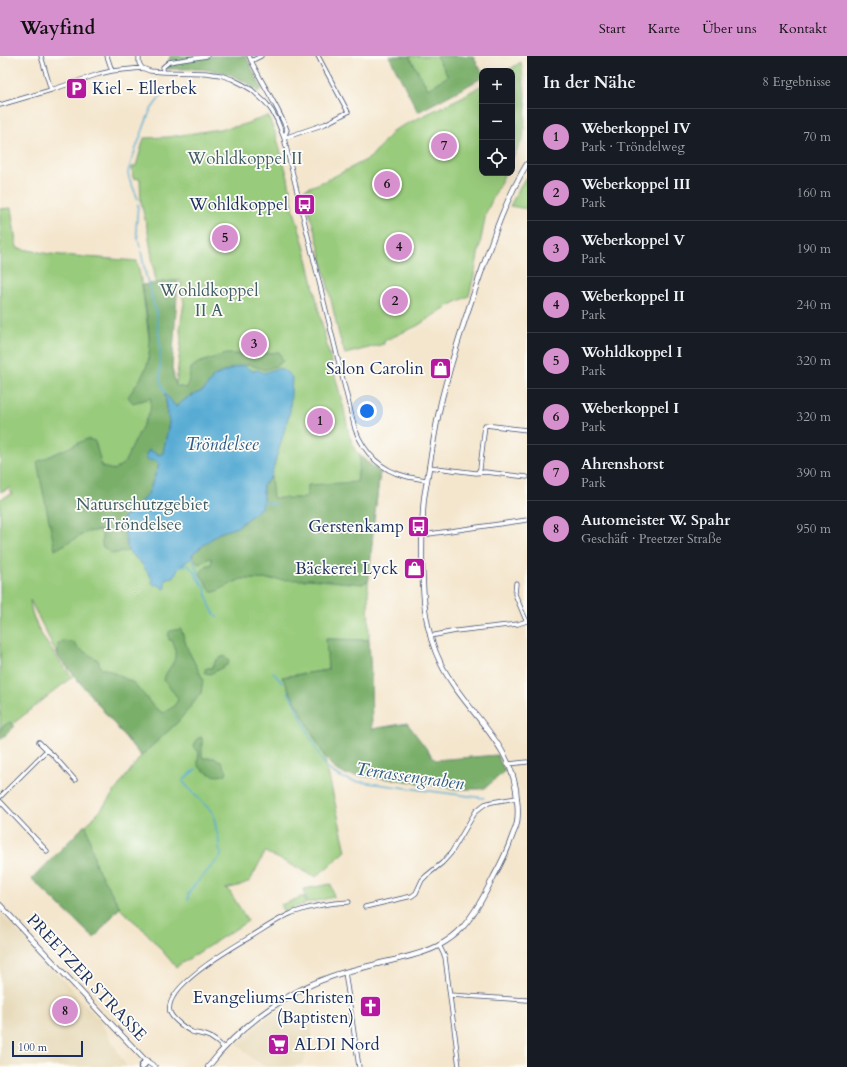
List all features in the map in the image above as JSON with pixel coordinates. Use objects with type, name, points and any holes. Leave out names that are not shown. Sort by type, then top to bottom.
[{"type":"highway","points":[[142,1067],[146,1060]]},
{"type":"main road","name":"PREETZER STRASSE","points":[[146,1060],[155,1067]]},
{"type":"street","points":[[41,56],[51,90]]},
{"type":"street","points":[[107,56],[112,71]]},
{"type":"street","points":[[139,56],[139,63],[142,68]]},
{"type":"street","points":[[163,72],[164,67],[169,62],[207,56]]},
{"type":"street","points":[[248,56],[284,121],[287,130],[284,138]]},
{"type":"street","points":[[251,61],[261,56]]},
{"type":"street","points":[[284,138],[325,124],[348,112],[318,56]]},
{"type":"street","points":[[0,105],[99,74],[142,68],[150,71],[220,75],[232,79],[252,90],[266,104],[277,120],[284,138],[354,429],[365,450],[378,463],[388,470],[400,475],[427,480]]},
{"type":"street","points":[[208,1067],[224,1048],[252,1023],[280,1002],[300,991],[345,972],[430,950],[454,936],[469,920],[481,901],[508,850],[517,823],[517,798],[514,779],[509,764],[494,738],[455,687],[440,664],[426,623],[424,606],[422,535],[423,509],[427,480],[442,400],[470,304],[505,206],[527,164]]},
{"type":"street","points":[[478,472],[480,469],[485,425],[527,430]]},
{"type":"street","points":[[429,467],[527,477]]},
{"type":"street","points":[[422,535],[527,520]]},
{"type":"street","points":[[430,636],[456,631],[518,624],[527,621],[515,594],[516,583]]},
{"type":"street","points":[[39,742],[53,755],[75,780]]},
{"type":"street","points":[[0,797],[46,750]]},
{"type":"street","points":[[509,764],[527,762]]},
{"type":"street","points":[[365,907],[412,896],[416,893],[422,880],[451,853],[476,810],[485,804],[517,798]]},
{"type":"street","points":[[0,801],[47,851]]},
{"type":"street","points":[[224,1048],[211,1037],[189,1030],[172,1016],[170,1003],[188,979],[212,960],[282,917],[310,907],[330,903],[349,902]]},
{"type":"street","name":"PREETZER STRASSE","points":[[0,905],[146,1060]]},
{"type":"street","points":[[440,945],[445,957],[459,1067]]},
{"type":"street","points":[[345,972],[359,1067]]},
{"type":"street","points":[[450,995],[527,1000]]},
{"type":"shaded area","points":[[0,912],[99,1020],[127,1067],[0,1067]]},
{"type":"shaded area","points":[[305,993],[311,1005],[312,1044],[309,1052],[307,1052],[303,1064],[287,1067],[266,1067],[253,1059],[237,1044],[265,1019]]},
{"type":"green space","points":[[170,56],[246,56],[262,89],[258,92],[247,83],[234,76],[216,71],[167,69]]},
{"type":"green space","points":[[389,56],[409,56],[428,89],[448,76],[436,56],[473,56],[480,68],[479,80],[418,112]]},
{"type":"green space","points":[[409,56],[436,56],[449,76],[428,89]]},
{"type":"green space","points":[[521,62],[526,104],[523,138],[515,153],[515,68],[512,68]]},
{"type":"green space","points":[[479,87],[479,176],[504,176],[486,213],[469,296],[448,306],[417,326],[384,341],[384,344],[345,354],[339,335],[318,243],[303,190],[327,180],[370,158],[394,130],[462,97]]},
{"type":"green space","name":"Naturschutzgebiet Tröndelsee","points":[[268,116],[276,135],[288,178],[294,211],[304,245],[349,435],[355,450],[380,472],[368,585],[369,640],[327,639],[328,670],[282,677],[324,755],[346,851],[316,877],[265,852],[250,881],[225,889],[228,889],[248,921],[176,967],[145,931],[119,908],[94,938],[32,879],[100,811],[141,756],[58,656],[30,600],[35,621],[45,641],[72,677],[0,734],[0,499],[12,494],[10,488],[0,492],[0,209],[11,208],[17,248],[50,254],[137,261],[142,285],[150,346],[148,363],[144,372],[176,384],[181,341],[180,328],[184,303],[180,280],[156,283],[148,232],[141,202],[140,179],[133,178],[132,167],[136,166],[144,138],[168,137],[239,126]]},
{"type":"green space","points":[[527,177],[527,209],[510,206],[520,187]]},
{"type":"green space","points":[[178,280],[172,368],[176,386],[187,388],[191,368],[198,363],[225,354],[261,354],[279,352],[283,361],[276,366],[264,370],[249,364],[233,368],[214,376],[204,390],[187,398],[175,407],[165,394],[169,423],[163,453],[160,455],[155,452],[156,461],[159,465],[148,494],[129,514],[123,517],[128,551],[112,554],[102,546],[102,530],[87,532],[55,550],[37,462],[87,439],[95,441],[102,467],[114,470],[124,463],[150,411],[151,398],[133,403],[128,397],[140,380],[148,362],[150,344],[142,285]]},
{"type":"green space","points":[[360,455],[380,472],[369,580],[362,584],[308,579],[241,579],[215,592],[211,592],[200,573],[207,565],[211,565],[212,559],[210,558],[199,564],[192,554],[219,533],[237,527],[261,508],[263,502],[263,486],[271,476],[273,498],[306,498],[308,485],[357,482]]},
{"type":"green space","points":[[181,629],[188,650],[203,679],[201,693],[176,724],[141,756],[58,656],[58,644],[63,641],[73,642],[78,648],[98,660],[101,669],[106,669],[134,683],[154,707],[163,713],[173,707],[178,700],[164,680],[173,663],[175,655],[173,641],[169,640],[168,635],[170,631]]},
{"type":"green space","points":[[326,639],[369,640],[372,729],[407,723],[435,760],[497,755],[505,771],[485,788],[456,789],[399,780],[344,774],[333,768],[324,755],[282,677],[328,670]]},
{"type":"green space","points":[[224,656],[229,662],[227,665],[210,674],[205,673],[205,669],[212,668],[216,660]]},
{"type":"green space","points":[[10,722],[15,726],[0,740],[0,728]]},
{"type":"green space","points":[[201,737],[203,758],[214,758],[221,761],[227,771],[226,774],[215,776],[204,771],[198,766],[199,751],[195,749],[194,746],[197,739]]},
{"type":"green space","points":[[86,824],[96,866],[120,907],[94,938],[32,879]]},
{"type":"green space","points":[[331,884],[334,897],[307,903],[304,889]]},
{"type":"green space","points":[[304,896],[306,904],[284,912],[281,905]]},
{"type":"water","name":"Tröndelsee","points":[[243,365],[253,371],[258,370],[264,373],[276,369],[282,369],[292,377],[290,411],[271,476],[263,486],[263,502],[261,508],[237,527],[219,533],[192,554],[192,558],[181,566],[174,577],[167,578],[165,581],[166,588],[164,589],[157,584],[154,585],[152,583],[152,579],[141,563],[128,551],[123,517],[129,514],[148,494],[159,465],[156,461],[147,460],[146,454],[149,450],[160,455],[163,453],[169,423],[165,393],[176,407],[187,398],[204,390],[214,376]]},
{"type":"waterway","points":[[138,199],[128,172],[132,159],[150,111],[161,96],[175,84]]},
{"type":"waterway","points":[[138,204],[136,229],[140,247]]},
{"type":"waterway","points":[[141,251],[156,312],[160,346],[160,380],[165,393]]},
{"type":"waterway","points":[[263,502],[276,505]]},
{"type":"waterway","name":"Terrassengraben","points":[[192,558],[202,584]]},
{"type":"waterway","name":"Terrassengraben","points":[[181,567],[187,564],[196,574],[198,579],[205,587],[211,608],[218,617]]},
{"type":"waterway","name":"Terrassengraben","points":[[273,672],[282,683]]},
{"type":"waterway","name":"Terrassengraben","points":[[288,691],[323,763],[332,772],[353,781],[484,798]]},
{"type":"waterway","points":[[188,900],[188,894],[191,889],[221,856],[213,813],[184,783],[183,780],[196,769]]},
{"type":"place","name":"Kiel - Ellerbek","points":[[76,88]]},
{"type":"place","name":"Ahrenshorst","points":[[444,146]]},
{"type":"place","name":"Weberkoppel I","points":[[387,184]]},
{"type":"place","name":"Wohldkoppel","points":[[304,204]]},
{"type":"place","name":"Wohldkoppel I","points":[[225,238]]},
{"type":"place","name":"Weberkoppel II","points":[[399,247]]},
{"type":"place","name":"Weberkoppel III","points":[[395,301]]},
{"type":"place","name":"Weberkoppel V","points":[[254,344]]},
{"type":"place","name":"Salon Carolin","points":[[440,368]]},
{"type":"place","name":"Weberkoppel IV","points":[[320,421]]},
{"type":"place","name":"Gerstenkamp","points":[[419,526]]},
{"type":"place","name":"Bäckerei Lyck","points":[[414,568]]},
{"type":"place","name":"Evangeliums-Christen (Baptisten)","points":[[370,1007]]},
{"type":"place","name":"Automeister W. Spahr","points":[[65,1011]]},
{"type":"place","name":"ALDI Nord","points":[[278,1044]]},
{"type":"park label","name":"Wohldkoppel II","points":[[245,158]]},
{"type":"park label","name":"Wohldkoppel II A","points":[[209,300]]}]
